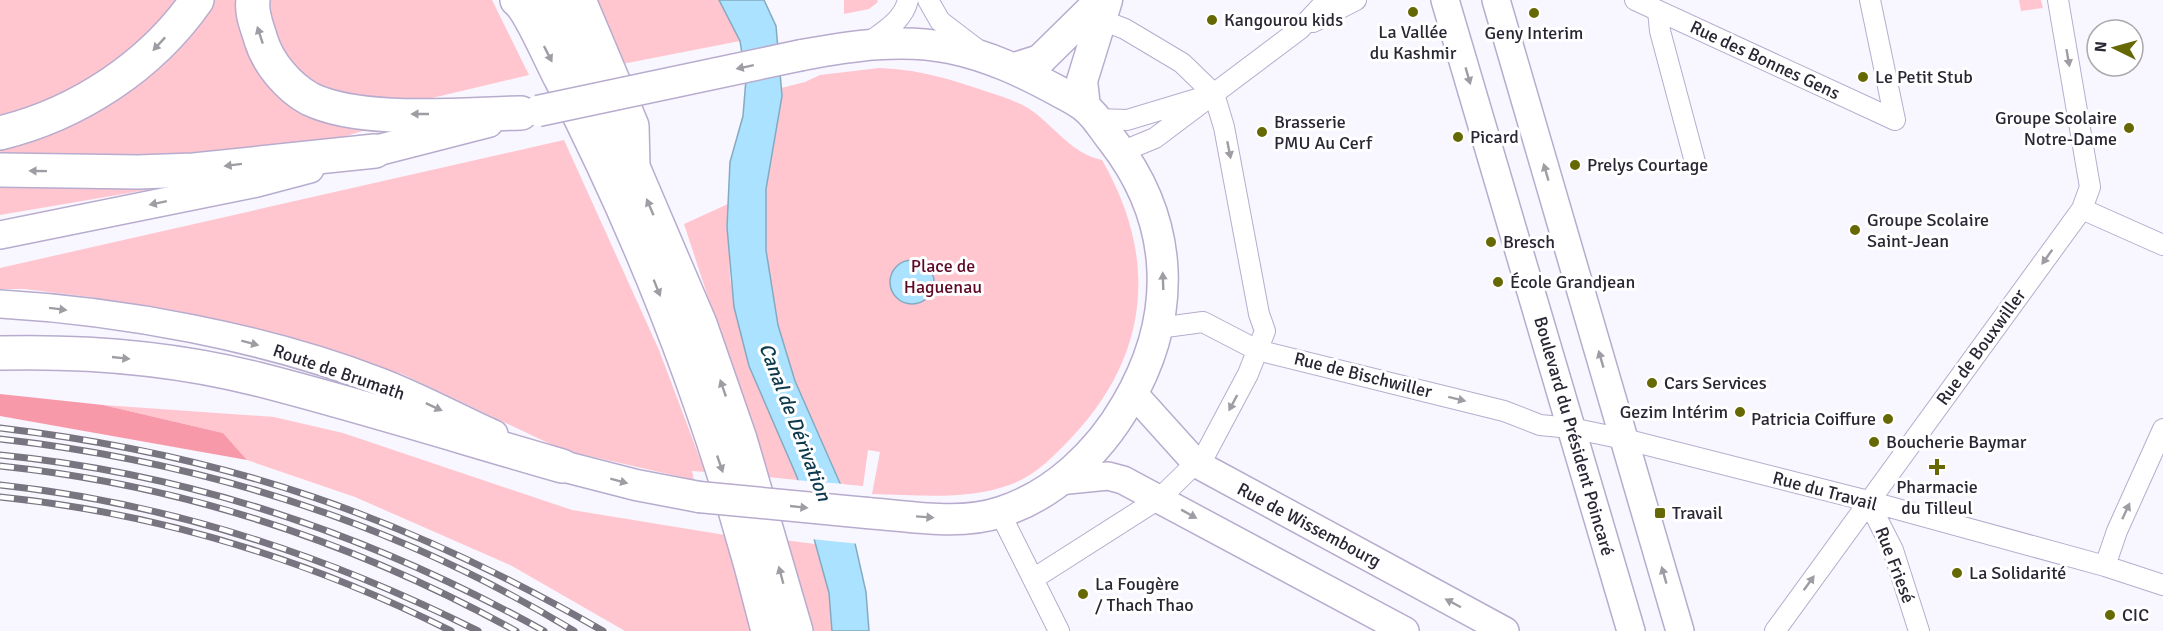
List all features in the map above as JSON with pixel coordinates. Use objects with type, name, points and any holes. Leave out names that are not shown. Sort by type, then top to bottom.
[{"type":"highway","points":[[0,133],[19,128],[79,103],[121,77],[153,51],[197,0]]},
{"type":"highway","points":[[253,0],[252,10],[265,52],[283,77],[310,99],[346,109],[381,114],[529,112]]},
{"type":"highway","points":[[579,0],[632,126],[633,167],[700,324],[740,439],[796,631]]},
{"type":"highway","points":[[527,1],[599,153],[658,288],[725,480],[768,631]]},
{"type":"highway","points":[[0,170],[183,171],[375,151]]},
{"type":"highway","points":[[0,353],[94,355],[193,367],[256,379],[562,466]]},
{"type":"main road","name":"Boulevard du Président Poincaré","points":[[1445,0],[1631,631]]},
{"type":"main road","points":[[1496,0],[1680,631]]},
{"type":"main road","points":[[527,1],[582,57],[633,167]]},
{"type":"main road","points":[[1015,68],[1040,60],[1103,7]]},
{"type":"main road","points":[[1091,113],[1082,81],[1103,7]]},
{"type":"main road","points":[[0,235],[257,183],[529,112],[802,55],[868,44],[948,48],[988,58],[1015,68],[1091,113],[1121,152],[1140,182],[1156,224],[1163,287],[1158,328],[1150,359],[1117,420],[1092,452],[1059,481],[1023,503],[1000,513]]},
{"type":"main road","name":"Route de Brumath","points":[[0,304],[70,310],[165,324],[293,354],[378,381],[562,466],[636,485],[699,497],[867,513],[958,519],[1000,513]]},
{"type":"main road","name":"Rue de Wissembourg","points":[[1133,393],[1197,465],[1505,631]]},
{"type":"main road","points":[[1059,481],[1108,476],[1123,480],[1405,631]]},
{"type":"street","points":[[868,44],[894,24],[906,9],[908,0]]},
{"type":"street","points":[[928,0],[932,11],[940,21],[988,58]]},
{"type":"street","points":[[1121,152],[1155,138],[1300,28],[1327,0]]},
{"type":"street","points":[[1300,28],[1356,0]]},
{"type":"street","name":"Rue des Bonnes Gens","points":[[1635,0],[1895,120],[1870,0]]},
{"type":"street","points":[[2058,0],[2090,187],[2082,209],[2163,245]]},
{"type":"street","points":[[1033,579],[1160,498],[1197,465],[1210,446],[1248,374],[1265,331],[1259,315],[1224,128],[1214,94],[1182,63],[1125,29],[1103,7]]},
{"type":"street","points":[[1658,11],[1660,31],[1695,162]]},
{"type":"street","points":[[1091,113],[1127,120],[1214,94]]},
{"type":"street","name":"Rue de Bouxwiller","points":[[1775,631],[2082,209]]},
{"type":"street","name":"Rue de Bischwiller","points":[[1158,328],[1203,322],[1257,350],[1504,411],[1540,425],[1571,428],[1624,439]]},
{"type":"street","points":[[2105,566],[2116,531],[2163,429]]},
{"type":"street","name":"Rue du Travail","points":[[1624,439],[1868,501],[2105,566],[2163,585]]},
{"type":"street","name":"Rue Friesé","points":[[1868,501],[1893,550],[1919,631]]},
{"type":"street","points":[[1000,513],[1059,631]]},
{"type":"green space","points":[[0,0],[492,0],[529,75],[415,102],[375,127],[211,179],[0,215]]},
{"type":"green space","points":[[577,0],[719,0],[740,41],[617,65]]},
{"type":"green space","points":[[844,0],[877,0],[878,2],[869,9],[844,14]]},
{"type":"green space","points":[[2019,0],[2041,0],[2043,8],[2021,11]]},
{"type":"green space","name":"Place de Haguenau","points":[[879,68],[921,73],[945,79],[1007,98],[1028,108],[1081,152],[1102,160],[1120,196],[1132,233],[1138,268],[1137,304],[1131,338],[1118,372],[1099,405],[1073,436],[1037,470],[1012,484],[960,495],[872,494],[880,452],[868,450],[863,486],[841,484],[795,381],[778,325],[766,250],[766,189],[781,88],[805,82],[820,75]]},
{"type":"green space","points":[[564,140],[659,350],[705,472],[692,471],[694,480],[563,450],[402,374],[228,323],[90,297],[24,289],[0,289],[0,268]]},
{"type":"green space","points":[[728,204],[730,279],[749,366],[798,480],[767,477],[684,224]]},
{"type":"green space","points":[[103,405],[274,417],[343,433],[572,510],[725,535],[754,631],[625,631],[512,566],[355,497],[247,460],[223,433]]},
{"type":"green space","points":[[784,540],[815,544],[829,593],[832,631],[810,631]]},
{"type":"shaded area","points":[[0,394],[103,405],[223,433],[247,460],[0,416]]},
{"type":"water","name":"Canal de Dérivation","points":[[719,0],[764,0],[776,26],[782,96],[766,189],[766,250],[778,325],[795,381],[843,490],[866,592],[869,631],[832,631],[829,593],[797,477],[749,366],[734,307],[727,227],[730,162],[743,116],[746,79],[740,41]]},
{"type":"water","points":[[912,260],[927,267],[934,282],[927,297],[912,304],[897,297],[890,282],[897,267]]},
{"type":"pier","points":[[795,480],[844,484],[860,544],[811,539]]},
{"type":"railway","points":[[0,428],[163,455],[239,474],[313,497],[385,524],[457,555],[603,631]]},
{"type":"railway","points":[[0,439],[76,449],[151,464],[225,482],[298,504],[369,529],[439,559],[507,593],[574,631]]},
{"type":"railway","points":[[0,455],[72,464],[143,477],[212,494],[281,515],[348,539],[415,567],[480,597],[544,631]]},
{"type":"railway","points":[[0,466],[135,487],[266,522],[393,570],[516,631]]},
{"type":"railway","points":[[0,485],[63,493],[125,505],[245,536],[363,579],[478,631]]},
{"type":"railway","points":[[0,497],[59,504],[117,515],[232,543],[343,582],[451,631]]},
{"type":"place","name":"La Vallée du Kashmir","points":[[1413,12]]},
{"type":"place","name":"Geny Interim","points":[[1534,13]]},
{"type":"place","name":"Kangourou kids","points":[[1212,20]]},
{"type":"place","name":"Le Petit Stub","points":[[1863,77]]},
{"type":"place","name":"Groupe Scolaire Notre-Dame","points":[[2129,128]]},
{"type":"place","name":"Brasserie PMU Au Cerf","points":[[1262,132]]},
{"type":"place","name":"Picard","points":[[1458,137]]},
{"type":"place","name":"Prelys Courtage","points":[[1575,165]]},
{"type":"place","name":"Groupe Scolaire Saint-Jean","points":[[1855,230]]},
{"type":"place","name":"Bresch","points":[[1491,242]]},
{"type":"place","name":"École Grandjean","points":[[1498,282]]},
{"type":"place","name":"Cars Services","points":[[1652,383]]},
{"type":"place","name":"Gezim Intérim","points":[[1740,412]]},
{"type":"place","name":"Patricia Coiffure","points":[[1888,419]]},
{"type":"place","name":"Boucherie Baymar","points":[[1874,442]]},
{"type":"place","name":"Pharmacie du Tilleul","points":[[1937,467]]},
{"type":"place","name":"Travail","points":[[1660,513]]},
{"type":"place","name":"La Solidarité","points":[[1957,573]]},
{"type":"place","name":"La Fougère / Thach Thao","points":[[1083,594]]},
{"type":"place","name":"CIC","points":[[2110,615]]}]
